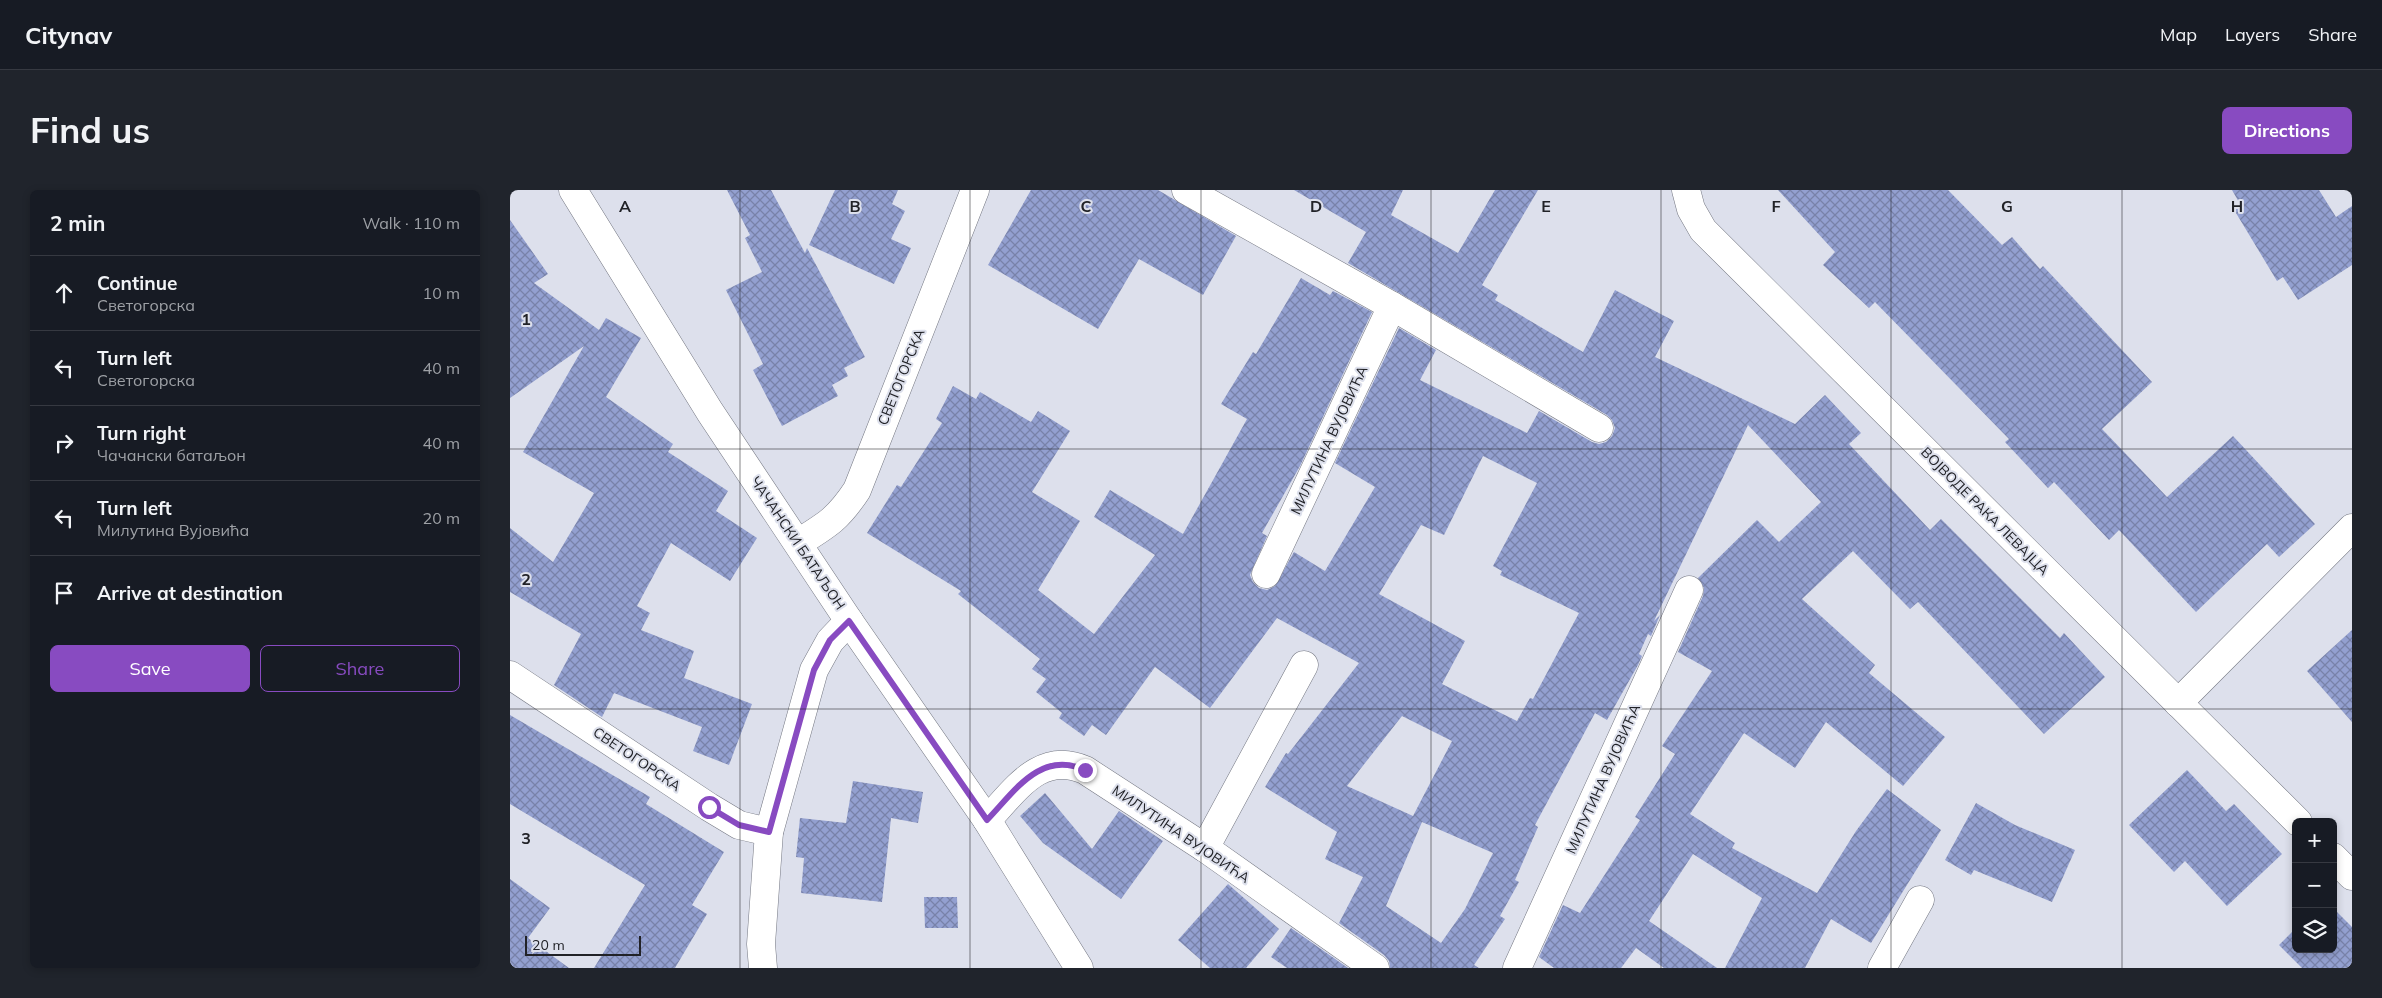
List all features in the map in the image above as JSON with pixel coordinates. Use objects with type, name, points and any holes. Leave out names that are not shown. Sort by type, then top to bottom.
[{"type":"street","name":"ЧАЧАНСКИ БАТАЉОН","points":[[573,190],[710,412],[849,621],[987,820],[1079,968]]},
{"type":"street","name":"СВЕТОГОРСКА","points":[[798,542],[827,525],[843,511],[857,490],[975,190]]},
{"type":"street","points":[[1186,190],[1392,306],[1599,428]]},
{"type":"street","name":"ВОЈВОДЕ РАКА ЛЕВАЈЦА","points":[[1686,190],[1691,208],[1703,230],[2294,818]]},
{"type":"street","name":"МИЛУТИНА ВУЈОВИЋА","points":[[1266,574],[1392,306]]},
{"type":"street","points":[[2178,703],[2352,528]]},
{"type":"street","name":"МИЛУТИНА ВУЈОВИЋА","points":[[1517,968],[1689,590]]},
{"type":"street","points":[[763,968],[761,944],[769,832],[814,670],[830,640],[849,621]]},
{"type":"street","points":[[1205,848],[1304,665]]},
{"type":"street","name":"СВЕТОГОРСКА","points":[[510,675],[716,812],[739,825],[769,832]]},
{"type":"street","name":"МИЛУТИНА ВУЈОВИЋА","points":[[987,820],[1035,772],[1057,764],[1072,764],[1085,770],[1205,848],[1375,968]]},
{"type":"street","points":[[2337,861],[2352,876]]},
{"type":"street","points":[[1882,968],[1920,900]]},
{"type":"building","points":[[727,190],[771,190],[805,253],[807,248],[865,357],[844,368],[848,376],[832,385],[838,396],[782,426],[753,370],[763,364],[726,290],[762,272],[745,238],[750,235]]},
{"type":"building","points":[[835,190],[898,190],[892,204],[905,211],[891,239],[911,248],[894,284],[809,245]]},
{"type":"building","points":[[1031,190],[1158,190],[1236,236],[1203,295],[1139,259],[1098,329],[988,265]]},
{"type":"building","points":[[1294,190],[1403,190],[1391,215],[1458,253],[1495,190],[1538,190],[1482,285],[1498,295],[1495,300],[1583,352],[1615,290],[1674,321],[1655,357],[1795,424],[1825,395],[1861,433],[1849,444],[1930,530],[1941,519],[2060,638],[2064,633],[2105,677],[2044,734],[1918,602],[1910,609],[1853,551],[1802,599],[1875,665],[1869,673],[1945,737],[1903,786],[1826,722],[1795,768],[1744,733],[1690,814],[1735,843],[1732,848],[1817,893],[1856,831],[1887,789],[1941,830],[1871,943],[1831,919],[1805,968],[1725,968],[1762,898],[1693,854],[1649,921],[1717,968],[1664,968],[1636,948],[1621,968],[1554,968],[1539,957],[1563,905],[1580,913],[1640,820],[1635,817],[1675,754],[1662,746],[1712,671],[1678,652],[1703,596],[1704,588],[1698,578],[1757,520],[1779,542],[1821,502],[1748,425],[1654,621],[1660,615],[1651,636],[1648,634],[1639,654],[1642,656],[1638,665],[1607,720],[1595,713],[1535,825],[1538,827],[1515,880],[1519,882],[1500,916],[1505,919],[1474,965],[1479,968],[1390,968],[1389,961],[1384,955],[1339,923],[1363,877],[1325,859],[1337,832],[1265,787],[1286,753],[1288,754],[1359,663],[1277,618],[1210,708],[1155,667],[1106,735],[1092,725],[1084,736],[1059,718],[1062,713],[1036,692],[1046,679],[1032,669],[1040,659],[958,594],[961,591],[867,533],[897,485],[901,487],[942,423],[936,419],[953,386],[976,399],[980,392],[1031,422],[1038,411],[1070,431],[1032,492],[1080,521],[1038,590],[1094,634],[1155,555],[1094,517],[1110,490],[1183,534],[1247,419],[1221,404],[1253,352],[1256,354],[1301,278],[1330,295],[1333,291],[1372,312],[1300,466],[1262,533],[1267,536],[1250,575],[1253,582],[1259,588],[1267,590],[1275,586],[1294,552],[1325,571],[1375,487],[1335,463],[1399,328],[1436,350],[1420,380],[1527,433],[1539,411],[1592,442],[1599,444],[1606,442],[1612,436],[1615,428],[1612,420],[1607,415],[1348,263],[1366,232]],"holes":[[[1483,456],[1537,483],[1493,566],[1502,571],[1500,575],[1579,613],[1533,699],[1530,698],[1517,721],[1442,684],[1465,641],[1379,594],[1421,525],[1444,535]],[[1402,716],[1452,741],[1413,816],[1347,786]],[[1422,822],[1493,853],[1465,909],[1441,943],[1386,906]]]},
{"type":"building","points":[[1778,190],[1948,190],[2002,245],[2012,237],[2040,269],[2043,266],[2152,382],[2102,429],[2167,497],[2233,436],[2315,524],[2279,557],[2267,544],[2196,612],[2119,530],[2109,540],[2054,482],[2048,488],[2005,442],[2009,439],[1875,302],[1869,308],[1823,265],[1835,252]]},
{"type":"building","points":[[2232,190],[2319,190],[2336,217],[2352,206],[2352,265],[2298,300],[2283,277],[2277,281],[2233,208],[2240,204]]},
{"type":"building","points":[[510,220],[548,274],[534,283],[599,330],[606,318],[641,338],[606,397],[673,444],[668,452],[728,491],[716,511],[757,538],[730,581],[671,543],[637,606],[650,613],[641,630],[694,651],[684,678],[752,704],[729,765],[693,751],[702,727],[614,693],[602,717],[554,685],[581,634],[510,592],[510,528],[553,562],[594,493],[523,452],[584,346],[510,398]]},
{"type":"building","points":[[2352,630],[2352,722],[2307,671]]},
{"type":"building","points":[[510,715],[650,797],[646,804],[724,852],[692,905],[707,914],[675,968],[594,968],[645,885],[510,804]]},
{"type":"building","points":[[2187,770],[2226,811],[2234,804],[2282,854],[2227,906],[2185,861],[2174,872],[2129,825]]},
{"type":"building","points":[[853,781],[923,792],[918,823],[891,818],[882,902],[801,893],[804,858],[796,857],[800,818],[846,823]]},
{"type":"building","points":[[1045,793],[1092,849],[1119,811],[1163,841],[1121,899],[1043,843],[1020,816]]},
{"type":"building","points":[[1976,803],[2015,825],[2075,850],[2052,902],[1974,870],[1971,875],[1945,860]]},
{"type":"building","points":[[510,879],[550,908],[528,938],[569,968],[510,968]]},
{"type":"building","points":[[1228,884],[1279,929],[1246,968],[1210,968],[1178,940]]},
{"type":"building","points":[[924,897],[957,897],[958,928],[925,928]]},
{"type":"building","points":[[2337,912],[2352,927],[2352,968],[2302,968],[2279,945],[2292,932],[2292,953],[2337,953]]},
{"type":"building","points":[[1291,928],[1348,968],[1287,968],[1271,957]]},
{"type":"route","points":[[709,807],[739,825],[769,832],[814,670],[830,640],[849,621],[987,820],[1035,772],[1046,766],[1072,764],[1085,770]]}]
